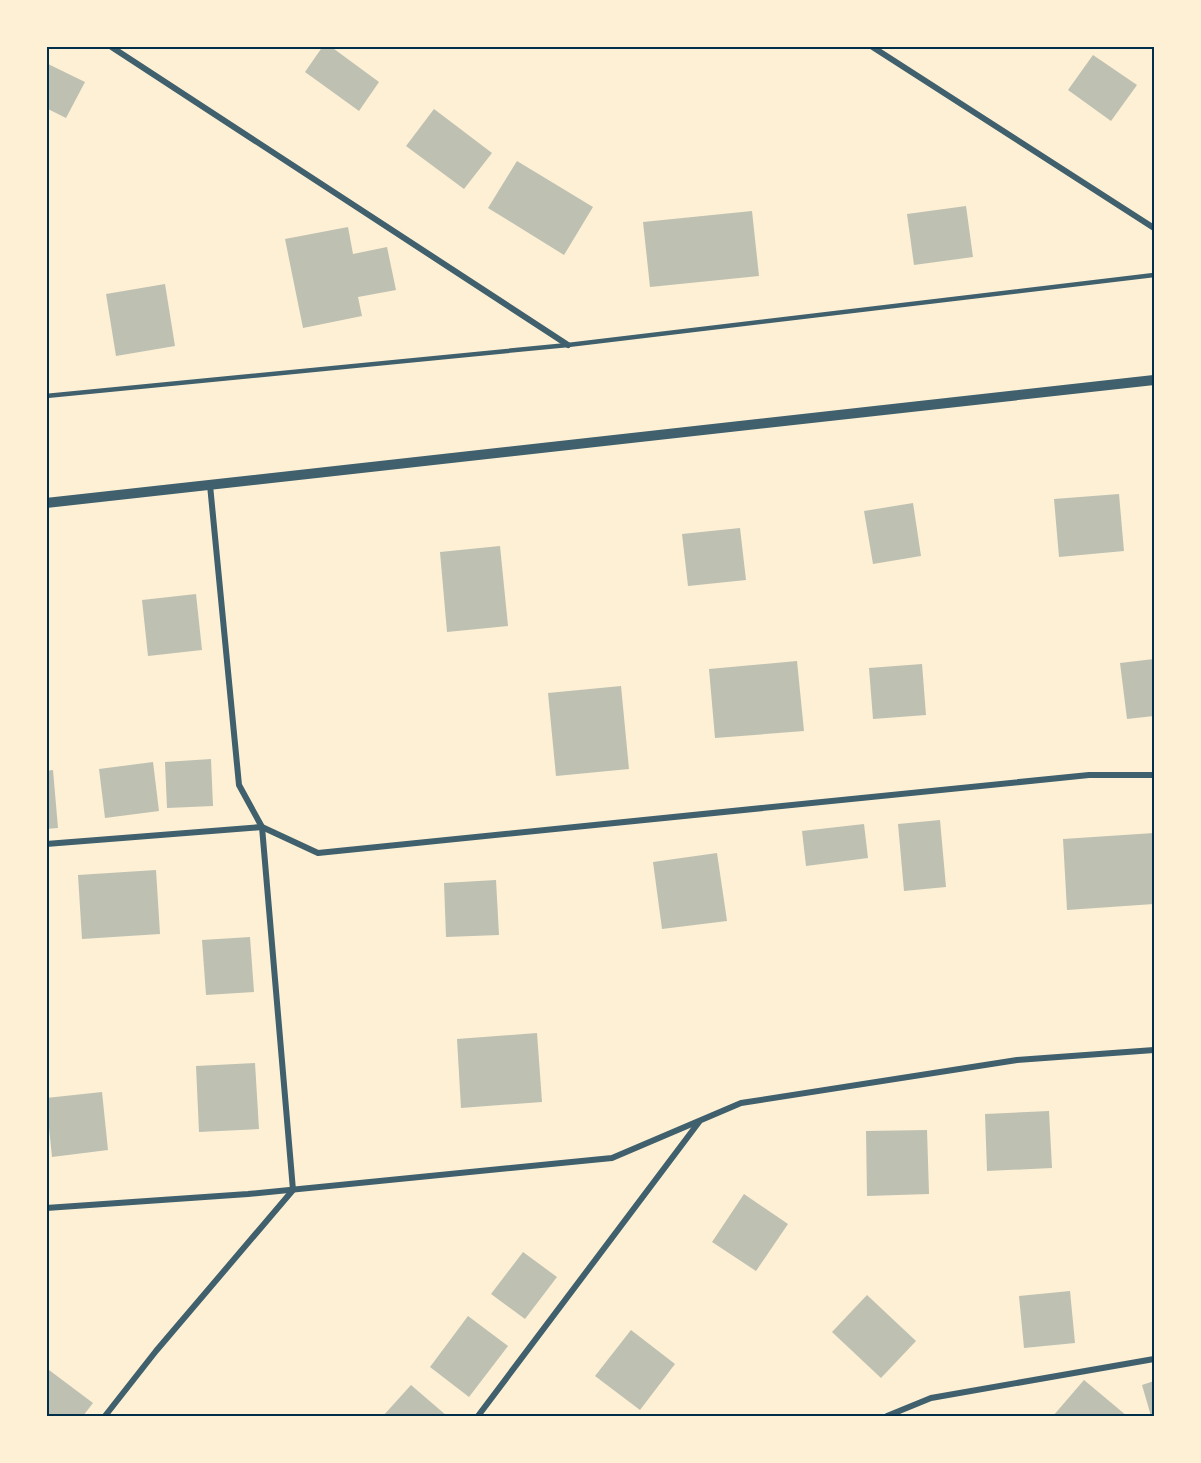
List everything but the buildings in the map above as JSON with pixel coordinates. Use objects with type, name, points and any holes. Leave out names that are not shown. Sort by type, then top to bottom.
[{"type":"street","points":[[110,46],[568,345]]},
{"type":"street","points":[[871,46],[1155,228]]},
{"type":"street","points":[[46,503],[1155,380]]},
{"type":"street","points":[[105,1416],[156,1351],[293,1190],[262,827],[239,785],[210,484]]},
{"type":"street","points":[[46,844],[262,827],[318,853],[1089,775],[1155,775]]},
{"type":"street","points":[[46,1208],[293,1190],[612,1158],[741,1103],[1017,1060],[1155,1050]]},
{"type":"street","points":[[478,1416],[701,1120]]},
{"type":"street","points":[[887,1416],[931,1398],[1155,1359]]},
{"type":"lane","points":[[46,396],[568,345],[1155,275]]}]
